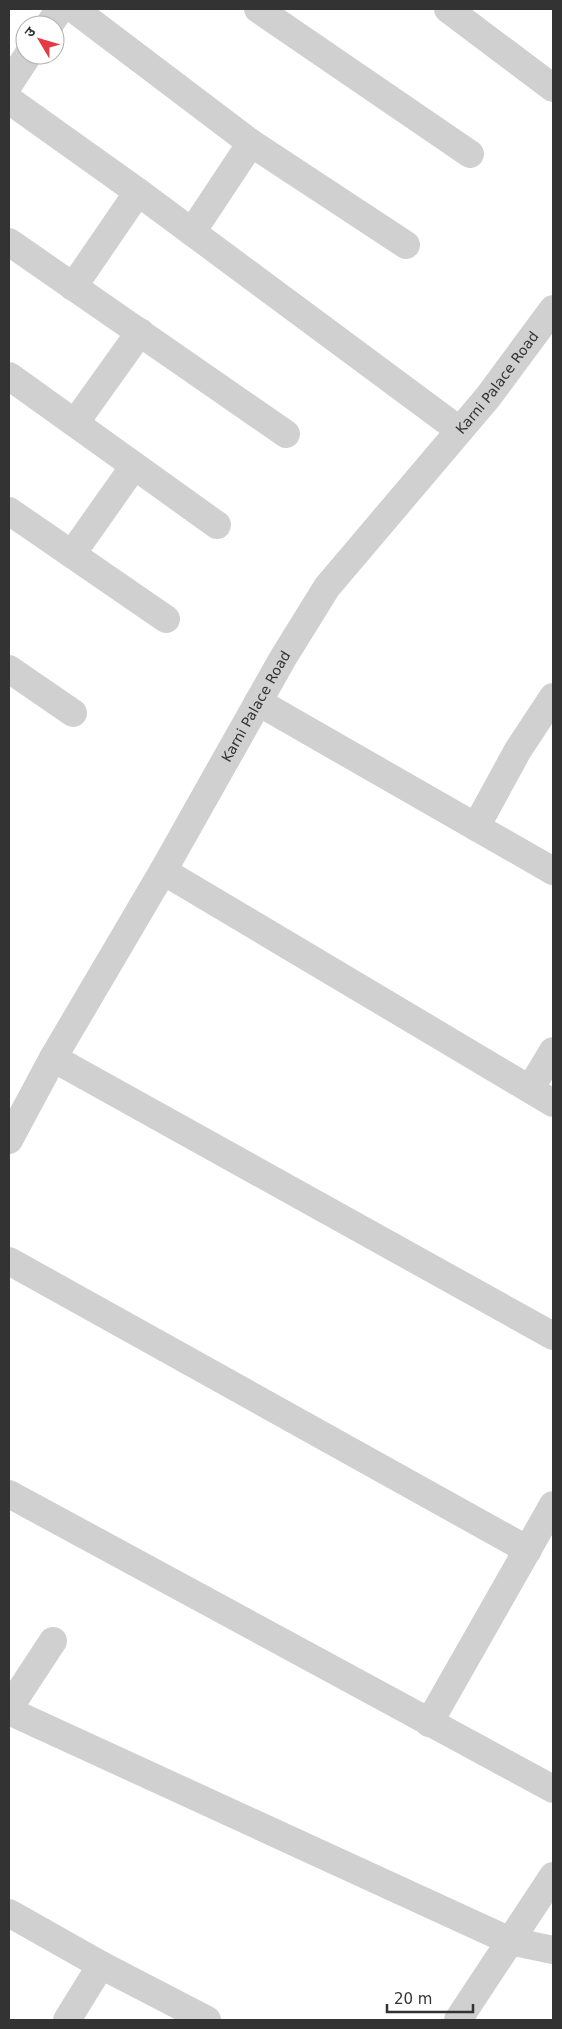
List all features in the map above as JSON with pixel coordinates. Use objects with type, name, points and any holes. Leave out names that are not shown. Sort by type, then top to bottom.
[{"type":"street","points":[[74,9],[251,143],[406,245]]},
{"type":"street","points":[[259,9],[470,154]]},
{"type":"street","points":[[448,9],[553,88]]},
{"type":"street","points":[[9,84],[21,65]]},
{"type":"street","points":[[9,100],[138,192],[459,430]]},
{"type":"street","points":[[192,232],[251,143]]},
{"type":"street","points":[[73,287],[138,192]]},
{"type":"street","points":[[9,242],[286,434]]},
{"type":"street","name":"Karni Palace Road","points":[[9,1140],[53,1058],[163,871],[258,702],[327,587],[488,397],[553,309]]},
{"type":"street","points":[[75,423],[140,332]]},
{"type":"street","points":[[9,376],[217,525]]},
{"type":"street","points":[[72,554],[134,466]]},
{"type":"street","points":[[9,510],[166,619]]},
{"type":"street","points":[[9,669],[73,713]]},
{"type":"street","points":[[476,827],[518,750],[553,697]]},
{"type":"street","points":[[258,702],[553,871]]},
{"type":"street","points":[[163,871],[553,1103]]},
{"type":"street","points":[[530,1089],[553,1050]]},
{"type":"street","points":[[53,1058],[553,1336]]},
{"type":"street","points":[[9,1261],[528,1550]]},
{"type":"street","points":[[9,1494],[553,1789]]},
{"type":"street","points":[[429,1723],[553,1505]]},
{"type":"street","points":[[53,1641],[9,1710],[510,1941],[553,1950]]},
{"type":"street","points":[[458,2020],[553,1876]]},
{"type":"street","points":[[9,1913],[101,1965],[207,2020]]},
{"type":"street","points":[[67,2020],[101,1965]]}]
